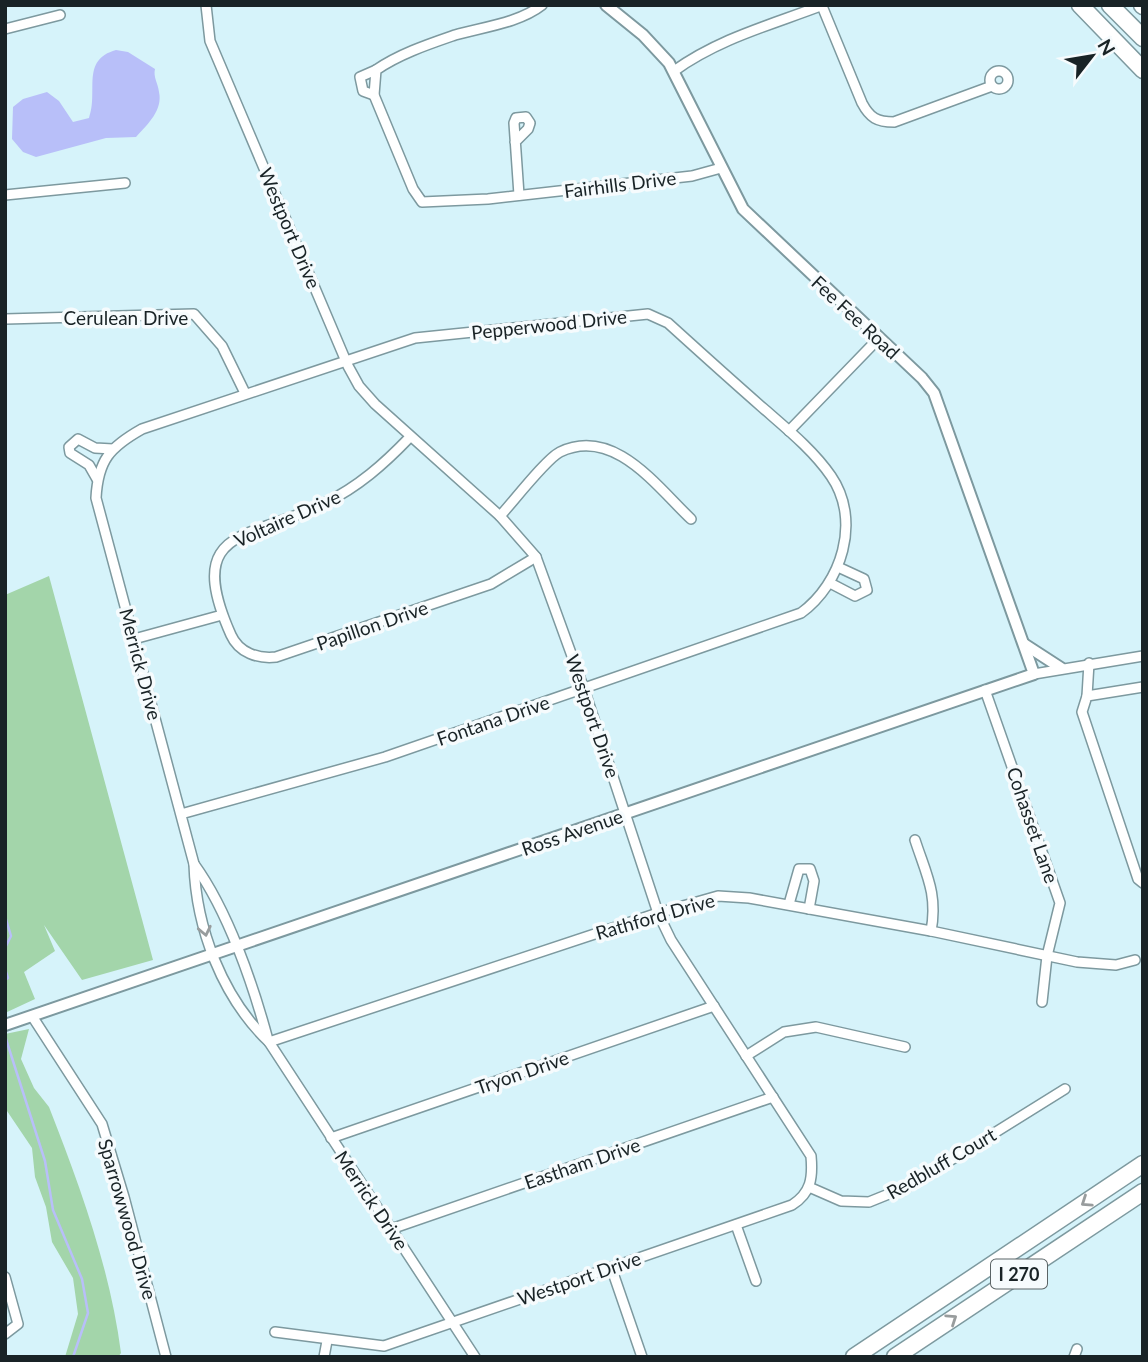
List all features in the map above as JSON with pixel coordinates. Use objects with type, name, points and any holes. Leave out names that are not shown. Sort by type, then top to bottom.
[{"type":"highway","points":[[1080,5],[1143,70]]},
{"type":"highway","points":[[1110,5],[1143,38]]},
{"type":"highway","name":"I 270","points":[[854,1357],[1143,1164]]},
{"type":"highway","name":"I 270","points":[[895,1357],[1143,1192]]},
{"type":"street","name":"Westport Drive","points":[[206,5],[210,41],[359,386],[410,438],[500,516],[536,557],[584,689],[658,913],[671,940],[811,1156],[810,1187],[803,1198],[792,1205],[384,1346],[327,1340]]},
{"type":"street","points":[[374,96],[363,91],[359,84],[360,77],[410,53],[453,36],[512,19],[542,5]]},
{"type":"street","name":"Fee Fee Road","points":[[606,5],[643,35],[674,71],[743,209],[934,393],[1034,674]]},
{"type":"street","points":[[674,71],[703,50],[720,42],[822,6],[862,103],[870,116],[881,122],[894,122],[992,86]]},
{"type":"street","points":[[5,29],[60,15]]},
{"type":"street","name":"Fairhills Drive","points":[[376,70],[374,96],[408,178],[422,202],[519,195],[692,176],[721,168]]},
{"type":"street","points":[[515,142],[519,195]]},
{"type":"street","points":[[5,195],[125,183]]},
{"type":"street","name":"Cerulean Drive","points":[[5,319],[194,314],[222,346],[245,393]]},
{"type":"street","name":"Pepperwood Drive","points":[[102,464],[113,449],[142,429],[415,338],[649,314],[668,323],[789,431],[832,477],[838,490],[845,527],[844,548],[830,583]]},
{"type":"street","points":[[789,431],[878,338]]},
{"type":"street","name":"Voltaire Drive","points":[[222,615],[213,579],[215,564],[224,546],[239,536],[322,505],[354,487],[410,438]]},
{"type":"street","points":[[97,479],[89,465],[70,453],[72,442],[78,439],[95,448],[113,449]]},
{"type":"street","points":[[500,516],[560,452],[603,447],[611,448],[627,459],[691,519]]},
{"type":"street","name":"Merrick Drive","points":[[102,464],[97,479],[96,498],[194,864],[195,884],[210,956],[255,1028],[269,1042],[475,1357]]},
{"type":"street","name":"Papillon Drive","points":[[222,615],[233,641],[245,651],[257,658],[276,657],[491,584],[536,557]]},
{"type":"street","points":[[830,583],[855,596],[867,590],[864,579],[838,567]]},
{"type":"street","name":"Fontana Drive","points":[[181,814],[359,765],[789,619],[811,606],[830,583]]},
{"type":"street","points":[[134,639],[222,615]]},
{"type":"street","points":[[1024,644],[1061,668]]},
{"type":"street","name":"Ross Avenue","points":[[5,1025],[1034,674],[1143,656]]},
{"type":"street","points":[[1089,663],[1087,696],[1082,712],[1138,879],[1143,883]]},
{"type":"street","points":[[1087,696],[1143,687]]},
{"type":"street","name":"Cohasset Lane","points":[[985,690],[1060,902],[1047,956],[1042,1002]]},
{"type":"street","points":[[915,840],[936,908],[931,931]]},
{"type":"street","name":"Merrick Drive","points":[[194,864],[205,879],[235,946],[269,1042]]},
{"type":"street","points":[[789,904],[796,874],[799,869],[810,869],[814,881],[809,909]]},
{"type":"street","name":"Rathford Drive","points":[[269,1042],[658,913],[718,896],[789,904],[1101,965],[1135,960]]},
{"type":"street","name":"Tryon Drive","points":[[331,1138],[714,1006]]},
{"type":"street","name":"Sparrowwood Drive","points":[[32,1016],[102,1124],[166,1357]]},
{"type":"street","points":[[746,1056],[784,1031],[816,1027],[905,1047]]},
{"type":"street","name":"Redbluff Court","points":[[810,1187],[841,1201],[869,1202],[911,1185],[1065,1089]]},
{"type":"street","name":"Eastham Drive","points":[[391,1229],[773,1097]]},
{"type":"street","points":[[736,1224],[756,1281]]},
{"type":"street","points":[[611,1267],[642,1357]]},
{"type":"street","points":[[5,1277],[18,1324],[5,1334]]},
{"type":"street","points":[[275,1332],[327,1340],[324,1357]]},
{"type":"green space","points":[[49,576],[153,960],[82,980],[44,925],[55,951],[24,972],[35,999],[5,1013],[5,595]]},
{"type":"green space","points":[[29,1029],[21,1059],[34,1088],[49,1107],[92,1228],[116,1321],[121,1353],[118,1357],[65,1357],[78,1314],[73,1278],[52,1242],[46,1207],[35,1177],[32,1148],[7,1111],[5,1034]]},
{"type":"water","points":[[116,50],[128,52],[155,69],[159,105],[154,116],[136,137],[106,138],[36,157],[23,152],[12,139],[13,107],[23,99],[47,92],[59,101],[73,122],[89,118],[94,69],[98,61]]},
{"type":"waterway","points":[[5,916],[11,936],[5,948]]},
{"type":"waterway","points":[[5,969],[8,978],[5,980]]},
{"type":"waterway","points":[[5,1036],[45,1161],[53,1210],[82,1279],[88,1313],[73,1357]]}]
